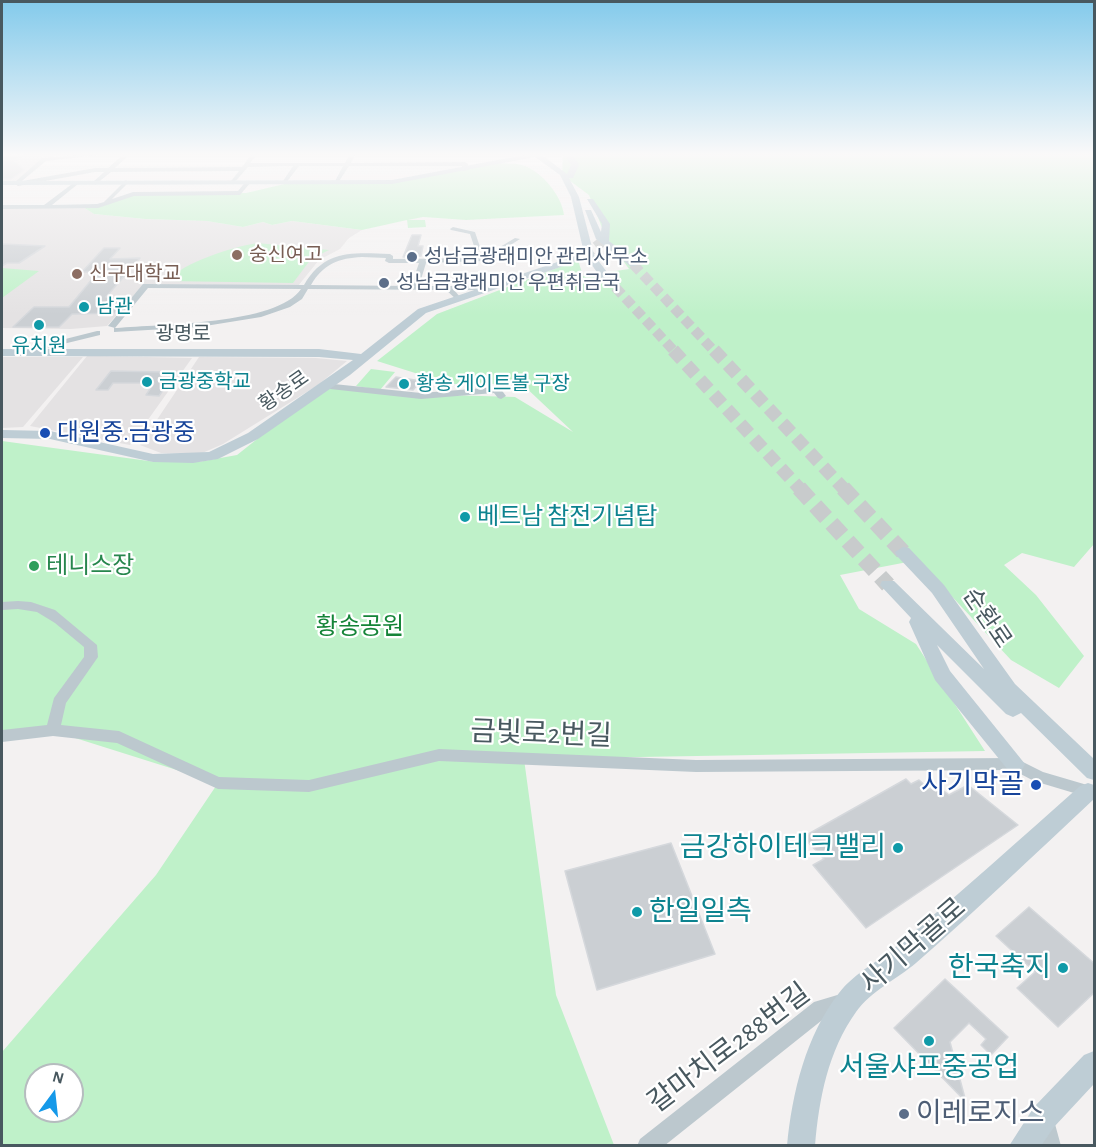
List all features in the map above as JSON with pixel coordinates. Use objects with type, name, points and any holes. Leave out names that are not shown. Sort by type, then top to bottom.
[{"type":"main road","points":[[564,261],[575,255],[578,249],[573,209]]},
{"type":"main road","points":[[580,209],[589,255],[605,276]]},
{"type":"main road","points":[[584,209],[599,237],[633,264]]},
{"type":"main road","points":[[595,209],[606,224],[606,239]]},
{"type":"main road","name":"황송로","points":[[2,434],[50,435],[153,458],[193,459],[213,456],[253,436],[364,358],[422,311],[584,256]]},
{"type":"main road","name":"광명로","points":[[2,352],[319,353],[364,358]]},
{"type":"main road","name":"순환로","points":[[903,552],[929,578],[1025,714]]},
{"type":"main road","name":"순환로","points":[[888,585],[1025,714]]},
{"type":"main road","points":[[913,610],[942,675],[1015,764]]},
{"type":"main road","points":[[1025,714],[1093,786]]},
{"type":"main road","name":"사기막골로","points":[[801,1146],[802,1128],[821,1053],[832,1027],[848,1001],[887,971],[1093,786]]},
{"type":"main road","points":[[1023,1146],[1044,1117],[1095,1065]]},
{"type":"street","points":[[453,229],[473,233],[477,248],[495,252]]},
{"type":"street","points":[[114,328],[249,317],[293,303],[307,289],[318,269],[345,256],[390,256],[389,261],[483,260],[517,239]]},
{"type":"street","points":[[414,288],[423,261]]},
{"type":"street","points":[[18,352],[97,333],[109,334],[146,286],[307,289],[486,288]]},
{"type":"street","points":[[448,288],[457,298]]},
{"type":"street","points":[[324,386],[421,396],[497,390],[501,396]]},
{"type":"street","points":[[2,606],[32,604],[43,608],[90,645],[91,657],[59,702],[53,730]]},
{"type":"street","name":"금빛로2번길","points":[[2,736],[53,730],[119,737],[218,783],[309,786],[439,755],[696,766],[1015,764],[1039,777],[1093,786]]},
{"type":"street","name":"갈마치로288번길","points":[[647,1146],[821,1009],[848,1001]]},
{"type":"street","points":[[1044,1117],[1052,1146]]},
{"type":"shaded area","points":[[2,209],[85,209],[94,214],[145,219],[207,221],[243,227],[263,222],[272,225],[292,221],[362,230],[349,238],[340,249],[319,260],[298,286],[144,284],[107,326],[71,329],[2,328]]},
{"type":"shaded area","name":"금광중학교","points":[[87,356],[192,358],[130,445],[30,426]]},
{"type":"shaded area","points":[[2,357],[83,357],[23,427],[2,428]]},
{"type":"shaded area","points":[[199,357],[316,358],[347,361],[318,385],[223,444],[200,454],[161,453],[140,445]]},
{"type":"green space","points":[[85,209],[562,209],[564,215],[466,220],[423,217],[408,220],[425,220],[426,227],[408,228],[407,220],[362,230],[292,221],[272,225],[263,222],[243,227],[207,221],[145,219],[94,214]]},
{"type":"green space","name":"황송공원","points":[[594,209],[1094,209],[1094,544],[1074,567],[1022,553],[1004,565],[1036,595],[1084,656],[1059,688],[1011,660],[918,560],[840,575],[859,609],[916,644],[985,751],[524,759],[556,995],[614,1145],[2,1145],[2,1052],[156,875],[218,783],[53,731],[2,733],[2,441],[156,462],[198,462],[237,455],[324,386],[414,394],[515,397],[573,432],[522,384],[450,384],[377,361],[437,314],[578,260],[583,276],[629,269],[605,235]]},
{"type":"green space","points":[[257,243],[329,250],[311,259],[293,283],[168,281],[175,274],[196,262],[222,252]]},
{"type":"green space","points":[[2,268],[39,271],[2,298]]},
{"type":"green space","points":[[371,369],[395,372],[380,390],[356,386]]},
{"type":"building","points":[[412,235],[421,235],[418,246],[423,246],[421,256],[403,257]]},
{"type":"building","points":[[2,244],[45,246],[19,263],[7,263],[2,266]]},
{"type":"building","points":[[104,248],[120,248],[110,259],[140,258],[106,297],[127,298],[115,313],[72,314],[59,327],[13,327],[34,307],[69,307],[98,272],[82,272]]},
{"type":"building","name":"금광중학교","points":[[111,371],[176,371],[159,396],[146,395],[154,383],[113,383],[108,390],[96,390]]},
{"type":"building","name":"황송 게이트볼 구장","points":[[396,377],[421,381],[413,390],[386,387]]},
{"type":"building","name":"금강하이테크밸리","points":[[906,779],[911,784],[919,780],[929,789],[936,785],[949,795],[968,785],[1018,825],[866,928],[813,865],[824,859],[803,837]]},
{"type":"building","name":"한일일측","points":[[671,843],[715,954],[597,990],[565,871]]},
{"type":"building","name":"한국축지","points":[[1029,907],[1095,964],[1095,992],[1058,1027],[1017,988],[1035,972],[996,936]]},
{"type":"building","name":"서울샤프중공업","points":[[945,979],[1008,1037],[991,1055],[981,1045],[986,1039],[969,1023],[950,1042],[966,1102],[894,1028]]},
{"type":"tunnel","points":[[601,243],[606,239]]},
{"type":"tunnel","points":[[584,256],[603,241]]},
{"type":"tunnel","points":[[633,264],[715,352]]},
{"type":"tunnel","points":[[605,276],[675,352]]},
{"type":"tunnel","points":[[673,350],[800,489]]},
{"type":"tunnel","points":[[714,350],[844,489]]},
{"type":"tunnel","points":[[799,488],[888,585]]},
{"type":"tunnel","points":[[843,488],[903,552]]},
{"type":"place","name":"숭신여고","points":[[237,255]]},
{"type":"place","name":"성남금광래미안 관리사무소","points":[[412,257]]},
{"type":"place","name":"신구대학교","points":[[77,274]]},
{"type":"place","name":"성남금광래미안 우편취금국","points":[[384,283]]},
{"type":"place","name":"남관","points":[[84,307]]},
{"type":"place","name":"유치원","points":[[39,325]]},
{"type":"place","name":"금광중학교","points":[[147,382]]},
{"type":"place","name":"황송 게이트볼 구장","points":[[404,384]]},
{"type":"place","name":"대원중.금광중","points":[[45,433]]},
{"type":"place","name":"베트남 참전기념탑","points":[[465,517]]},
{"type":"place","name":"테니스장","points":[[34,566]]},
{"type":"place","name":"사기막골","points":[[1036,785]]},
{"type":"place","name":"금강하이테크밸리","points":[[898,848]]},
{"type":"place","name":"한일일측","points":[[637,912]]},
{"type":"place","name":"한국축지","points":[[1063,968]]},
{"type":"place","name":"서울샤프중공업","points":[[929,1041]]},
{"type":"place","name":"이레로지스","points":[[904,1114]]}]
